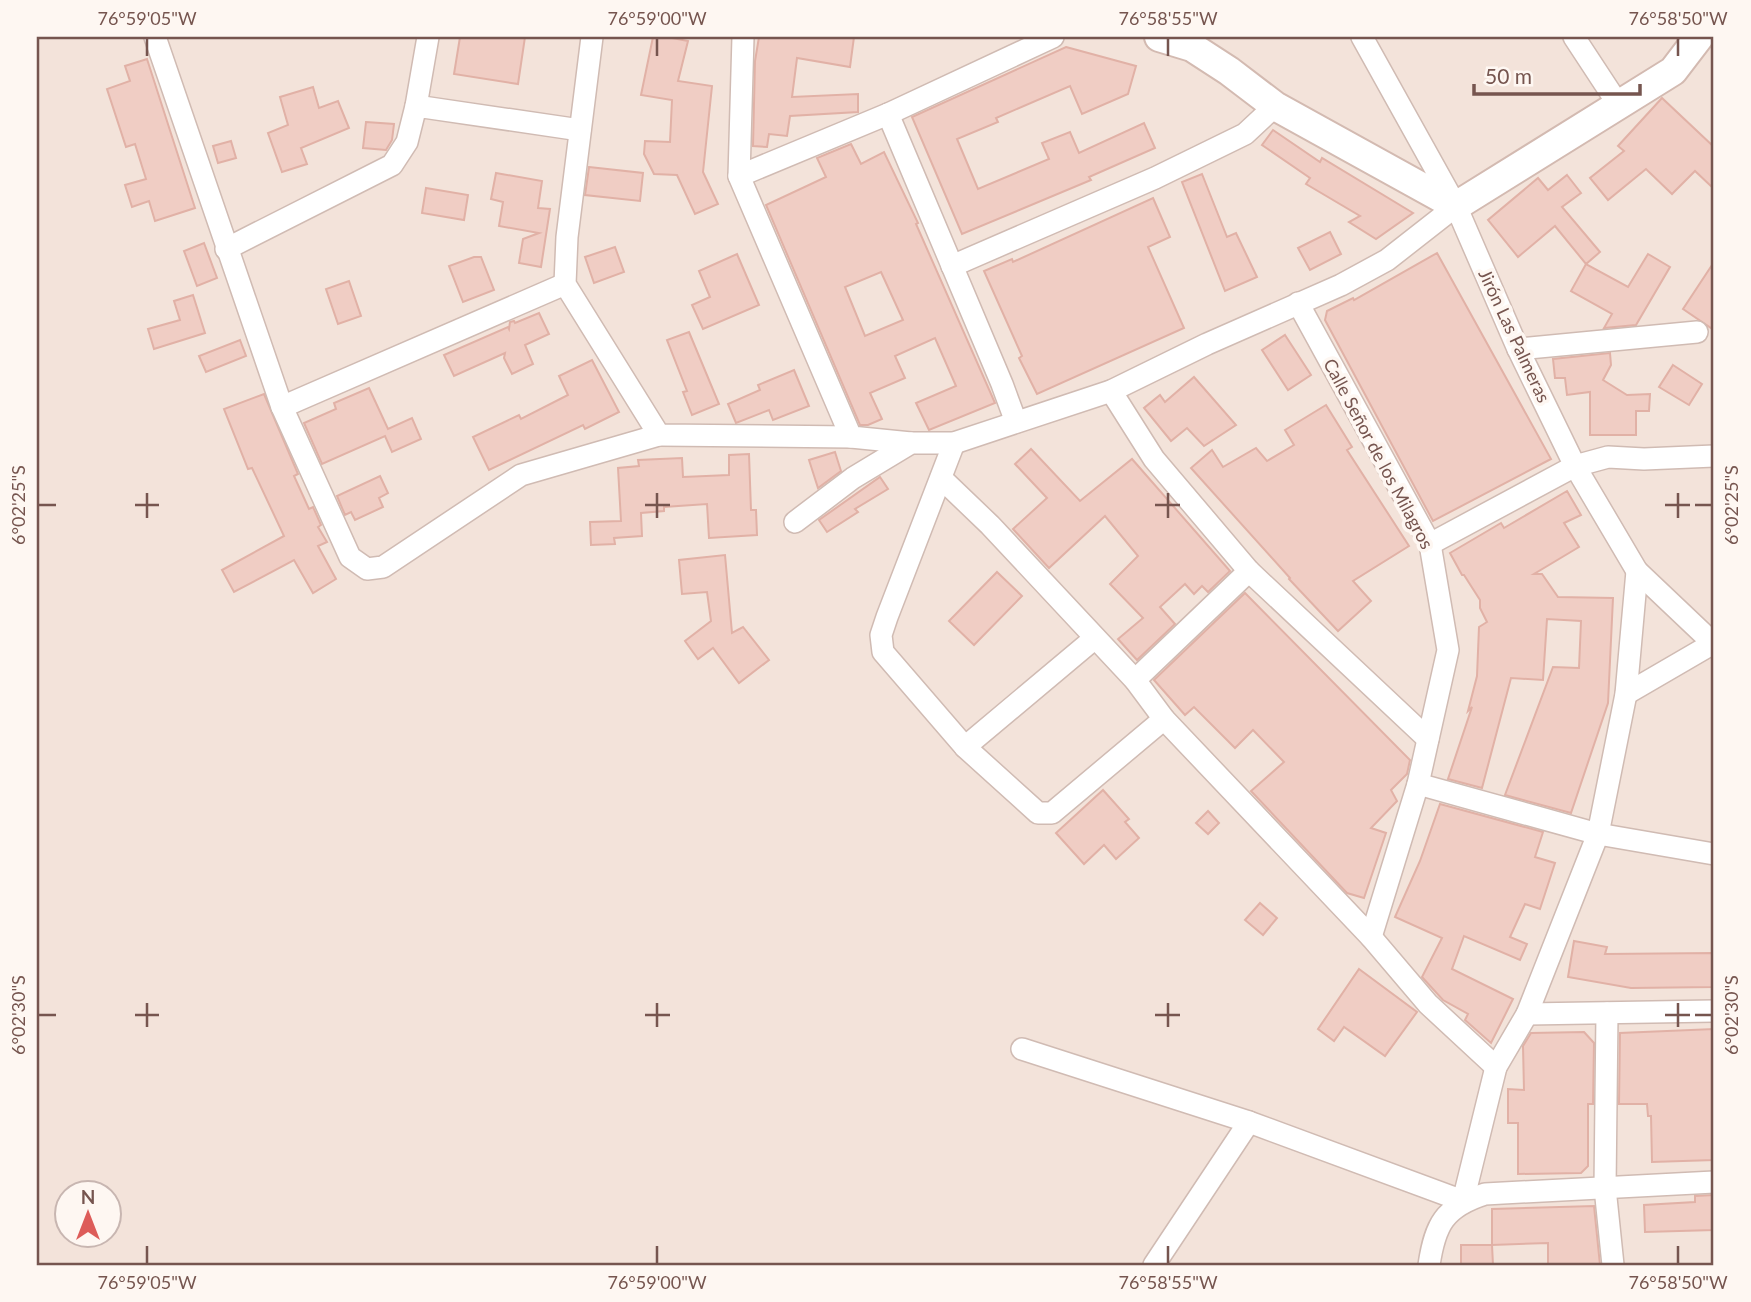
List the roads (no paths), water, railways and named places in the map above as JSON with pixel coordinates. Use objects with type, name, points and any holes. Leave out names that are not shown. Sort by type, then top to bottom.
[{"type":"main road","points":[[1159,37],[1192,47],[1275,106],[1456,206],[1674,71],[1699,37]]},
{"type":"street","points":[[155,37],[282,407],[350,556],[367,569],[383,567],[520,475],[659,435],[851,437],[911,443],[954,443],[1111,391],[1207,344],[1341,285],[1387,260],[1456,206]]},
{"type":"street","points":[[226,250],[392,165],[407,142],[428,37]]},
{"type":"street","points":[[592,37],[567,237],[565,284],[659,435]]},
{"type":"street","points":[[741,37],[739,176],[851,437]]},
{"type":"street","points":[[739,176],[888,114],[1053,37]]},
{"type":"street","name":"Jirón Las Palmeras","points":[[1362,37],[1456,206],[1518,349],[1575,466],[1637,571],[1713,644]]},
{"type":"street","points":[[1574,37],[1618,104]]},
{"type":"street","points":[[416,106],[580,130]]},
{"type":"street","points":[[953,266],[1155,178],[1245,134],[1275,106]]},
{"type":"street","points":[[888,114],[1016,422]]},
{"type":"street","points":[[282,407],[565,284]]},
{"type":"street","name":"Calle Señor de los Milagros","points":[[1298,303],[1430,544],[1448,650],[1418,784],[1371,937]]},
{"type":"street","points":[[1518,349],[1697,332]]},
{"type":"street","points":[[1111,391],[1154,459],[1249,570],[1428,739]]},
{"type":"street","points":[[795,522],[853,478],[911,443]]},
{"type":"street","points":[[954,443],[881,635],[883,652],[965,747],[1038,813],[1052,813],[1164,719]]},
{"type":"street","points":[[1430,544],[1575,466],[1608,457],[1644,459],[1714,456]]},
{"type":"street","points":[[941,478],[990,525],[1135,680],[1164,719],[1371,937],[1428,1004],[1496,1067]]},
{"type":"street","points":[[1135,680],[1249,570]]},
{"type":"street","points":[[1463,1201],[1496,1067],[1527,1014],[1598,834],[1626,694],[1637,571]]},
{"type":"street","points":[[965,747],[1095,638]]},
{"type":"street","points":[[1626,694],[1713,644]]},
{"type":"street","points":[[1418,784],[1598,834],[1714,854]]},
{"type":"street","points":[[1527,1014],[1714,1011]]},
{"type":"street","points":[[1607,1013],[1605,1188],[1613,1265]]},
{"type":"street","points":[[1022,1049],[1249,1122],[1463,1201]]},
{"type":"street","points":[[1154,1265],[1249,1122]]},
{"type":"street","points":[[1429,1265],[1437,1227],[1463,1201],[1485,1194],[1714,1182]]}]
